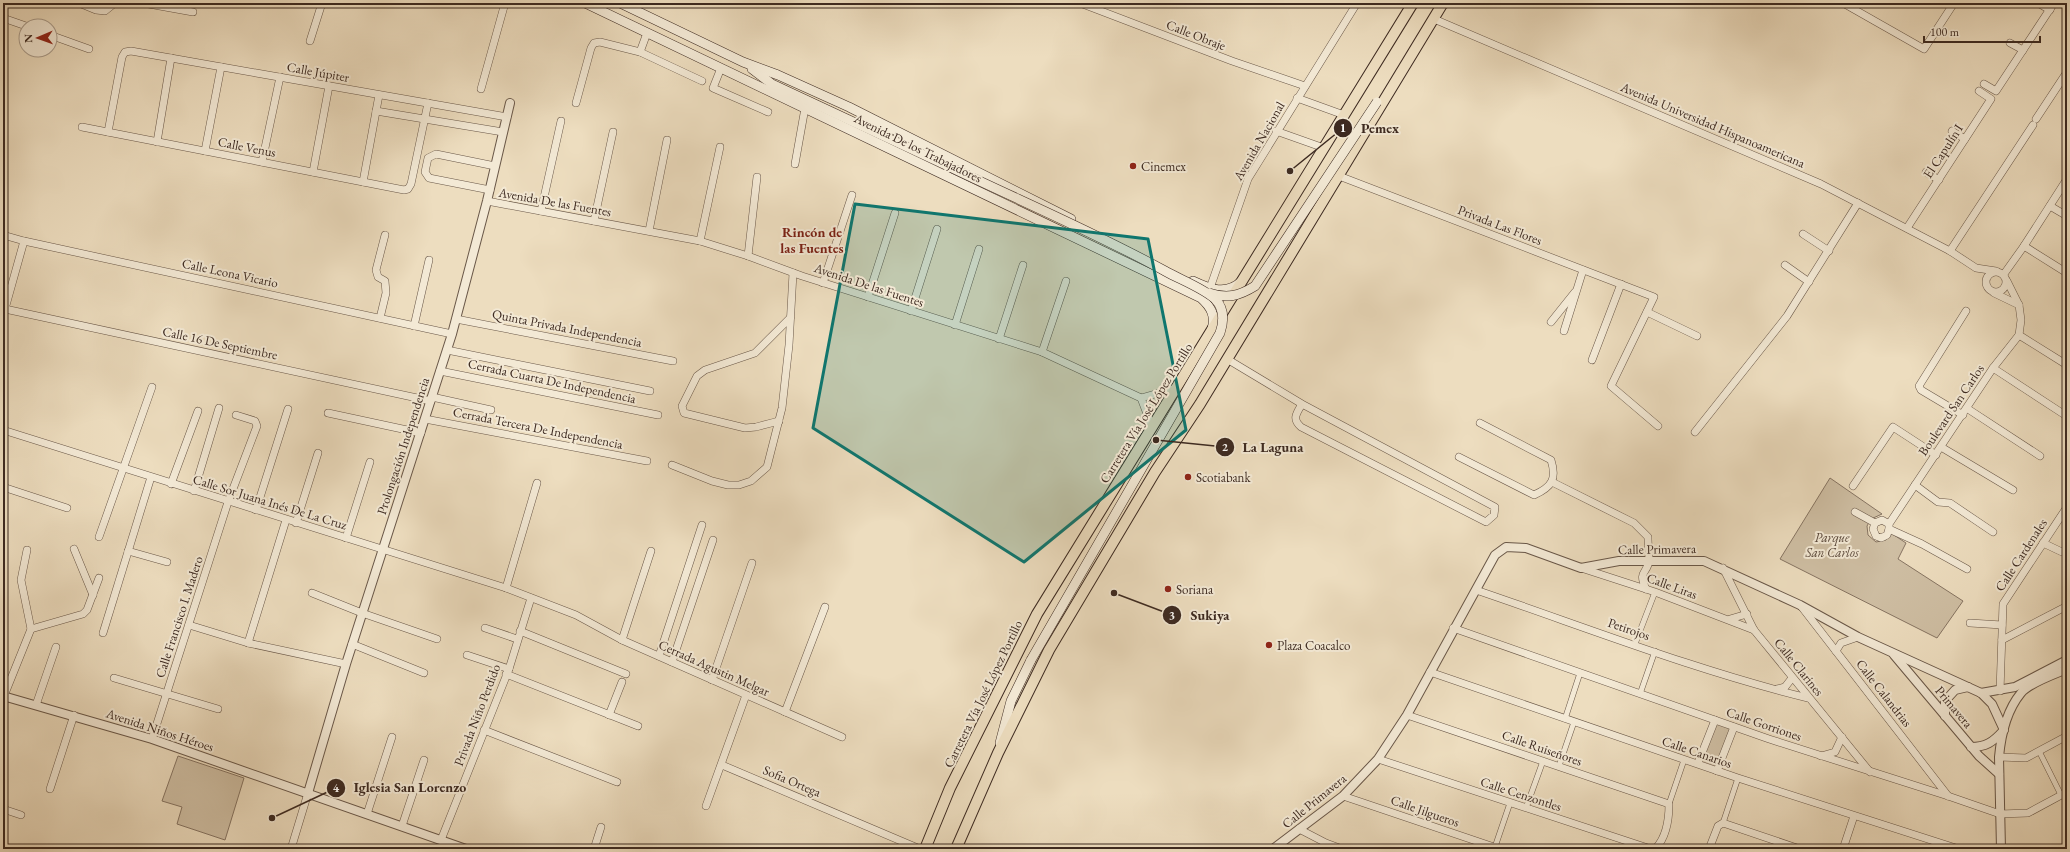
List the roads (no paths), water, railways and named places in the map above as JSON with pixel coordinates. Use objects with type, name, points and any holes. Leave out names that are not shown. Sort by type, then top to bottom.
[{"type":"main road","name":"Avenida De los Trabajadores","points":[[585,3],[1204,301]]},
{"type":"main road","name":"Avenida De los Trabajadores","points":[[620,3],[743,62],[778,75],[849,107],[1210,288],[1221,291],[1230,289],[1244,278]]},
{"type":"main road","name":"Carretera Vía José López Portillo","points":[[925,849],[950,788],[1037,614],[1413,3]]},
{"type":"main road","points":[[956,849],[998,753],[1049,650],[1080,597],[1113,546],[1155,472],[1200,404],[1443,3]]},
{"type":"main road","points":[[938,172],[992,193],[1205,292],[1219,297],[1232,297],[1249,289],[1262,276],[1377,102],[1418,44]]},
{"type":"main road","points":[[743,62],[772,84],[1146,261],[1209,295],[1220,306],[1223,321],[1220,333],[1031,660],[1010,701],[998,753]]},
{"type":"main road","points":[[1204,301],[1212,311],[1214,319],[1209,336]]},
{"type":"street","points":[[79,3],[96,10],[105,11],[115,3]]},
{"type":"street","points":[[143,3],[193,12]]},
{"type":"street","points":[[310,41],[322,3]]},
{"type":"street","points":[[482,89],[504,3]]},
{"type":"street","name":"Calle Obraje","points":[[1080,3],[1232,61],[1305,86]]},
{"type":"street","name":"Avenida Nacional","points":[[1204,301],[1210,288],[1248,179],[1276,131],[1356,3]]},
{"type":"street","points":[[1843,3],[1924,49],[1954,3]]},
{"type":"street","points":[[2038,3],[2050,10]]},
{"type":"street","points":[[1984,84],[1996,91],[2054,3]]},
{"type":"street","points":[[3,18],[18,23]]},
{"type":"street","name":"Avenida Universidad Hispanoamericana","points":[[1434,19],[1821,184],[1950,251],[1976,268],[1985,281]]},
{"type":"street","points":[[640,52],[647,33]]},
{"type":"street","points":[[58,38],[89,49]]},
{"type":"street","points":[[576,103],[591,48],[594,43],[600,42],[640,52],[702,81]]},
{"type":"street","points":[[2010,43],[2023,50]]},
{"type":"street","name":"Calle Júpiter","points":[[108,132],[122,57],[125,52],[131,51],[507,117]]},
{"type":"street","points":[[157,142],[171,58]]},
{"type":"street","points":[[205,151],[221,67]]},
{"type":"street","points":[[721,68],[713,88],[768,112]]},
{"type":"street","points":[[1950,251],[2067,72]]},
{"type":"street","points":[[262,162],[280,77]]},
{"type":"street","points":[[313,172],[329,86]]},
{"type":"street","name":"El Capulín I","points":[[1907,228],[1991,99],[1979,91]]},
{"type":"street","points":[[363,182],[379,95]]},
{"type":"street","points":[[1297,98],[1344,115]]},
{"type":"street","points":[[425,119],[428,103]]},
{"type":"street","name":"Prolongación Independencia","points":[[308,793],[352,644],[452,334],[490,190],[510,103]]},
{"type":"street","points":[[794,164],[805,108]]},
{"type":"street","points":[[376,111],[504,132]]},
{"type":"street","name":"Calle Venus","points":[[82,128],[404,190],[408,189],[411,184],[425,119]]},
{"type":"street","points":[[541,211],[561,121]]},
{"type":"street","points":[[1276,131],[1324,148]]},
{"type":"street","points":[[1952,131],[1965,139]]},
{"type":"street","points":[[594,221],[613,132]]},
{"type":"street","points":[[649,231],[667,140]]},
{"type":"street","points":[[700,241],[720,147]]},
{"type":"street","points":[[490,190],[429,178],[425,172],[428,158],[436,154],[495,166]]},
{"type":"street","points":[[1926,172],[1939,180]]},
{"type":"street","name":"Privada Las Flores","points":[[1338,176],[1654,297],[1646,312]]},
{"type":"street","points":[[748,256],[756,177]]},
{"type":"street","points":[[1993,292],[2000,292],[2005,288],[2005,278],[2067,179]]},
{"type":"street","points":[[823,283],[852,195]]},
{"type":"street","name":"Avenida De las Fuentes","points":[[487,201],[700,241],[748,256],[823,283],[1042,352],[1141,398]]},
{"type":"street","points":[[1695,432],[1787,316],[1858,203]]},
{"type":"street","points":[[2050,206],[2067,216]]},
{"type":"street","points":[[868,297],[895,213]]},
{"type":"street","points":[[911,311],[937,230]]},
{"type":"street","points":[[1803,234],[1829,251]]},
{"type":"street","name":"Calle Leona Vicario","points":[[3,235],[24,241],[452,334]]},
{"type":"street","points":[[380,318],[386,293],[385,281],[378,276],[376,270],[385,235]]},
{"type":"street","points":[[4,313],[24,241]]},
{"type":"street","points":[[2024,246],[2067,272]]},
{"type":"street","points":[[955,325],[979,249]]},
{"type":"street","points":[[414,326],[429,260]]},
{"type":"street","points":[[999,339],[1023,265]]},
{"type":"street","points":[[1785,265],[1809,282]]},
{"type":"street","name":"Avenida Universidad Hispanoamericana","points":[[1976,268],[1996,271]]},
{"type":"street","points":[[1552,322],[1574,292],[1583,270]]},
{"type":"street","points":[[2019,305],[1987,288],[1985,281],[1989,274],[1996,271],[2005,278],[2019,305],[2021,320],[2018,335],[2067,365]]},
{"type":"street","points":[[672,465],[712,481],[728,485],[739,485],[751,481],[767,467],[779,421],[786,369],[793,273]]},
{"type":"street","points":[[1042,352],[1066,281]]},
{"type":"street","points":[[1592,360],[1621,284]]},
{"type":"street","points":[[1564,331],[1574,299],[1574,292]]},
{"type":"street","points":[[1963,416],[1921,390],[1919,386],[1966,311]]},
{"type":"street","points":[[1658,426],[1611,386],[1646,312],[1697,336]]},
{"type":"street","name":"Calle 16 De Septiembre","points":[[4,313],[491,410]]},
{"type":"street","points":[[779,421],[746,428],[684,413],[682,406],[697,376],[705,370],[755,353],[790,318]]},
{"type":"street","name":"Quinta Privada Independencia","points":[[456,319],[673,361]]},
{"type":"street","name":"Boulevard San Carlos","points":[[1889,526],[1915,485],[1968,409],[1993,368],[2018,335]]},
{"type":"street","points":[[447,350],[650,391]]},
{"type":"street","points":[[1227,359],[1302,404],[1495,507],[1494,515],[1486,522],[1302,427],[1296,422],[1295,416],[1302,404]]},
{"type":"street","points":[[1993,368],[2066,415]]},
{"type":"street","name":"Cerrada Cuarta De Independencia","points":[[440,371],[658,415]]},
{"type":"street","points":[[98,537],[152,387]]},
{"type":"street","points":[[1152,427],[1141,398],[1177,388]]},
{"type":"street","points":[[194,491],[219,408]]},
{"type":"street","points":[[256,510],[288,409]]},
{"type":"street","points":[[1968,409],[2040,456]]},
{"type":"street","points":[[171,484],[198,411]]},
{"type":"street","points":[[328,413],[421,433]]},
{"type":"street","name":"Calle Francisco I. Madero","points":[[152,739],[228,502],[257,426],[255,421],[236,414]]},
{"type":"street","name":"Cerrada Tercera De Independencia","points":[[425,419],[647,461]]},
{"type":"street","points":[[1458,457],[1534,495],[1544,490],[1552,482],[1554,468],[1551,460],[1480,423]]},
{"type":"street","points":[[1853,486],[1893,427],[1936,455]]},
{"type":"street","name":"Calle Sor Juana Inés De La Cruz","points":[[3,430],[228,502],[506,588],[531,598]]},
{"type":"street","points":[[1941,447],[2013,490]]},
{"type":"street","points":[[296,523],[318,453]]},
{"type":"street","points":[[346,538],[370,462]]},
{"type":"street","points":[[103,633],[151,477]]},
{"type":"street","points":[[1552,482],[1634,523],[1648,537],[1649,562],[1643,570],[1642,579],[1646,589]]},
{"type":"street","points":[[506,588],[537,483]]},
{"type":"street","points":[[1915,485],[1938,502],[1950,503],[1993,532]]},
{"type":"street","points":[[3,487],[67,508]]},
{"type":"street","name":"Calle Cardenales","points":[[2000,691],[2004,604],[2067,507]]},
{"type":"street","points":[[1855,512],[1874,523]]},
{"type":"street","points":[[248,643],[286,520]]},
{"type":"street","points":[[1874,523],[1882,520],[1889,526],[1967,570]]},
{"type":"street","points":[[1874,523],[1873,529],[1876,536],[1881,538],[1887,535],[1889,526]]},
{"type":"street","points":[[659,656],[702,525]]},
{"type":"street","points":[[672,662],[713,540]]},
{"type":"street","points":[[2043,543],[2062,552],[2067,550]]},
{"type":"street","name":"Calle Primavera","points":[[1273,849],[1343,796],[1378,759],[1407,715],[1453,628],[1495,555],[1506,547],[1526,548],[1581,568],[1620,560],[1649,562],[1704,561],[1723,568],[1800,605],[1858,637],[1981,693],[1992,704],[2004,730]]},
{"type":"street","points":[[74,549],[93,594]]},
{"type":"street","points":[[4,696],[31,629],[21,580],[27,550]]},
{"type":"street","points":[[622,640],[651,551]]},
{"type":"street","points":[[128,552],[167,562]]},
{"type":"street","points":[[712,680],[752,563]]},
{"type":"street","name":"Calle Liras","points":[[1581,568],[1655,592],[1754,630]]},
{"type":"street","name":"Calle Clarines","points":[[1723,568],[1754,630],[1870,772]]},
{"type":"street","points":[[31,629],[78,617],[87,610],[99,578]]},
{"type":"street","name":"Petirojos","points":[[1476,590],[1655,651],[1775,690],[1808,698]]},
{"type":"street","points":[[1635,644],[1655,592]]},
{"type":"street","points":[[312,593],[362,613],[437,639]]},
{"type":"street","name":"Cerrada Agustin Melgar","points":[[531,598],[576,615],[622,640],[842,737]]},
{"type":"street","name":"Privada Niño Perdido","points":[[441,840],[507,672],[531,598]]},
{"type":"street","name":"Calle Calandrias","points":[[1800,605],[1948,796]]},
{"type":"street","points":[[2002,640],[2067,606]]},
{"type":"street","points":[[785,712],[825,607]]},
{"type":"street","points":[[1730,620],[1747,614]]},
{"type":"street","points":[[1970,623],[2002,625]]},
{"type":"street","points":[[189,625],[248,643],[346,664]]},
{"type":"street","points":[[485,628],[517,639]]},
{"type":"street","name":"Calle Gorriones","points":[[1453,628],[1734,727],[2000,814],[2028,813],[2065,794]]},
{"type":"street","points":[[520,631],[626,674]]},
{"type":"street","points":[[1836,651],[1841,643],[1858,637]]},
{"type":"street","points":[[352,644],[424,673]]},
{"type":"street","points":[[36,705],[56,647]]},
{"type":"street","points":[[1640,694],[1655,651]]},
{"type":"street","name":"Primavera","points":[[1892,653],[1972,747],[1999,774]]},
{"type":"street","points":[[467,655],[638,726]]},
{"type":"street","points":[[2001,849],[1999,757],[2008,716],[2018,690],[2067,660]]},
{"type":"street","points":[[1981,693],[2018,690],[2067,669]]},
{"type":"street","name":"Calle Canarios","points":[[1430,672],[1684,760],[1959,849]]},
{"type":"street","points":[[1565,719],[1580,673]]},
{"type":"street","points":[[114,678],[218,709]]},
{"type":"street","points":[[1775,690],[1785,687],[1792,678]]},
{"type":"street","points":[[609,715],[622,682]]},
{"type":"street","points":[[1945,716],[1945,701],[1955,690],[1969,687]]},
{"type":"street","points":[[706,806],[746,695]]},
{"type":"street","name":"Avenida Niños Héroes","points":[[4,696],[74,715],[152,739],[466,849]]},
{"type":"street","points":[[50,789],[74,715]]},
{"type":"street","name":"Calle Ruiseñores","points":[[1407,715],[1669,804]]},
{"type":"street","points":[[1698,764],[1715,720]]},
{"type":"street","points":[[1559,766],[1574,722]]},
{"type":"street","points":[[1717,771],[1734,727]]},
{"type":"street","points":[[484,730],[616,782]]},
{"type":"street","points":[[1972,747],[1984,747],[2004,730]]},
{"type":"street","points":[[1999,757],[2026,758],[2067,736]]},
{"type":"street","points":[[367,814],[392,737]]},
{"type":"street","points":[[1821,756],[1834,752],[1842,737]]},
{"type":"street","points":[[2039,751],[2065,794]]},
{"type":"street","name":"Calle Cenzontles","points":[[1378,759],[1648,848],[1656,848]]},
{"type":"street","points":[[402,826],[424,760]]},
{"type":"street","points":[[1656,848],[1660,844],[1669,823],[1669,804],[1684,760]]},
{"type":"street","points":[[1526,808],[1543,761]]},
{"type":"street","name":"Sofia Ortega","points":[[722,765],[920,849]]},
{"type":"street","points":[[1709,849],[1718,826],[1723,823],[1738,778]]},
{"type":"street","points":[[291,849],[308,793]]},
{"type":"street","name":"Calle Jilgueros","points":[[1343,796],[1498,848]]},
{"type":"street","points":[[1498,848],[1510,803]]},
{"type":"street","points":[[3,809],[22,815]]},
{"type":"street","points":[[1843,849],[1854,816]]},
{"type":"street","points":[[1723,823],[1800,849]]},
{"type":"street","points":[[594,849],[601,827]]},
{"type":"street","points":[[1299,829],[1326,843],[1342,849]]},
{"type":"place","name":"Cinemex","points":[[1133,166]]},
{"type":"place","name":"Pemex","points":[[1290,171]]},
{"type":"place","name":"La Laguna","points":[[1156,440]]},
{"type":"place","name":"Scotiabank","points":[[1188,477]]},
{"type":"place","name":"Soriana","points":[[1168,589]]},
{"type":"place","name":"Sukiya","points":[[1114,593]]},
{"type":"place","name":"Plaza Coacalco","points":[[1269,645]]},
{"type":"place","name":"Iglesia San Lorenzo","points":[[272,818]]},
{"type":"district","name":"Rincón de las Fuentes","points":[[812,240]]},
{"type":"park label","name":"Parque San Carlos","points":[[1832,544]]}]
